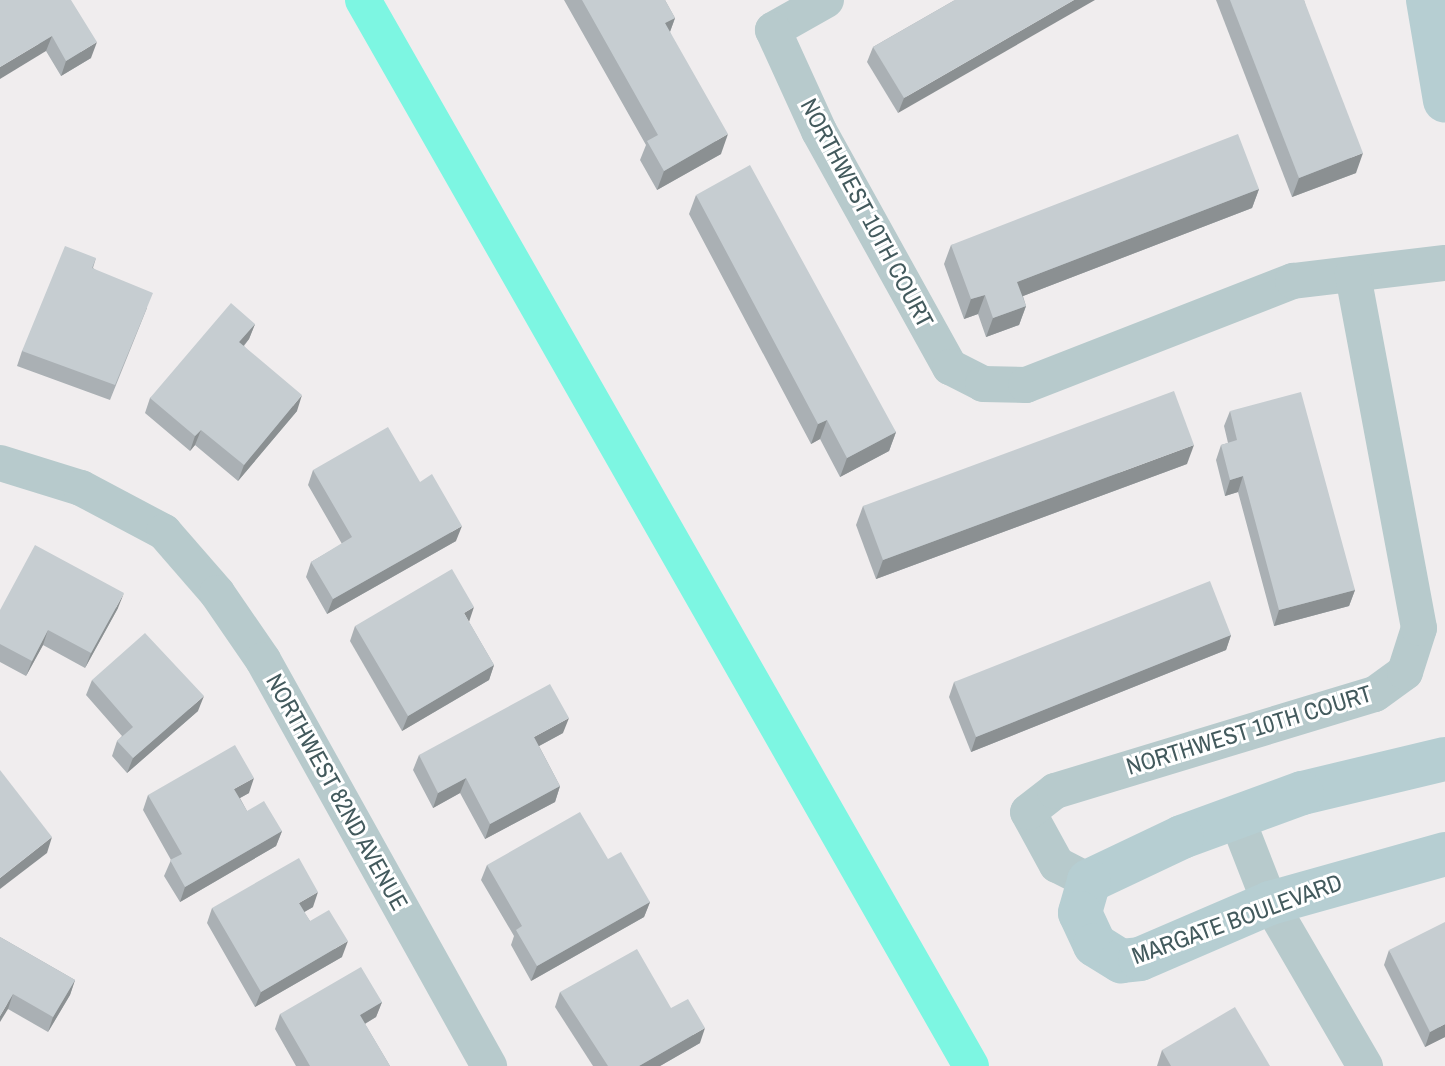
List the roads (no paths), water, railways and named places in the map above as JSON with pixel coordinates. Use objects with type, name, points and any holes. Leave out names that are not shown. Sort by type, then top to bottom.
[{"type":"street","name":"NORTHWEST 10TH COURT","points":[[826,0],[773,30],[819,131],[950,367],[983,384],[1026,385],[1293,281],[1445,263]]},
{"type":"street","points":[[1428,0],[1445,101]]},
{"type":"street","name":"NORTHWEST 10TH COURT","points":[[1089,881],[1057,865],[1028,812],[1055,791],[1375,694],[1405,672],[1419,628],[1353,274]]},
{"type":"street","name":"NORTHWEST 82ND AVENUE","points":[[0,463],[81,488],[164,532],[217,593],[263,660],[489,1066]]},
{"type":"street","points":[[1089,881],[1236,816],[1371,774],[1445,759]]},
{"type":"street","points":[[1236,816],[1270,903],[1365,1066]]},
{"type":"street","name":"MARGATE BOULEVARD","points":[[1089,881],[1080,902],[1083,925],[1095,945],[1121,961],[1140,959],[1270,903],[1445,854]]},
{"type":"waterway","points":[[363,0],[971,1066]]}]
